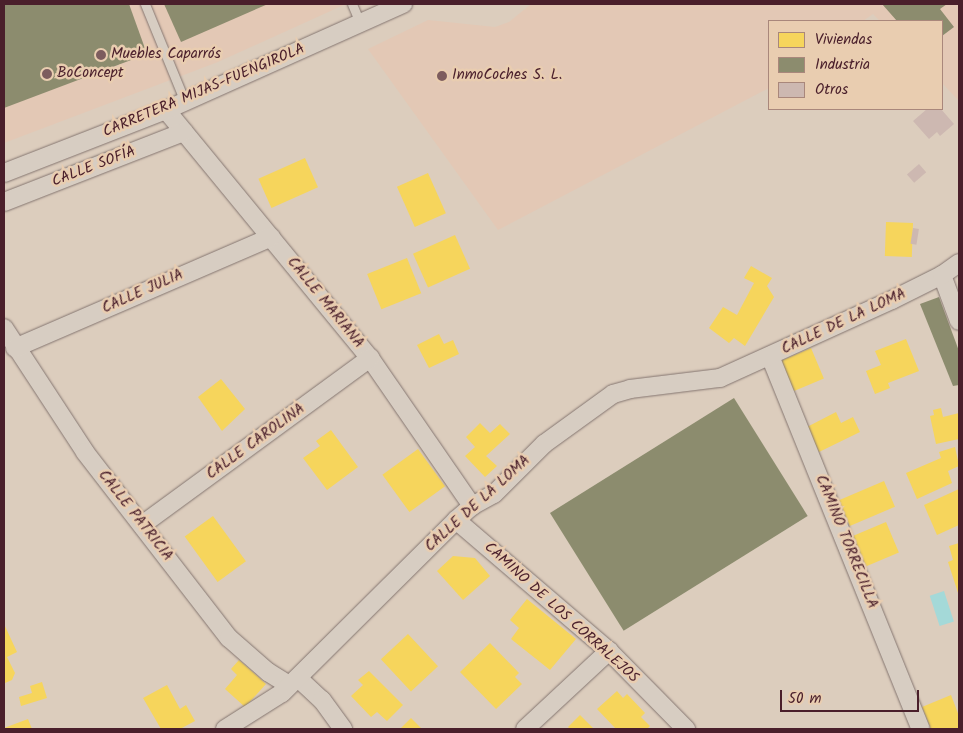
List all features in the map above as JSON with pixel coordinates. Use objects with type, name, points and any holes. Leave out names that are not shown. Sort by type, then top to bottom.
[{"type":"street","name":"CARRETERA MIJAS-FUENGIROLA","points":[[4,174],[185,102],[403,4]]},
{"type":"street","name":"CALLE MARIANA","points":[[166,110],[370,358],[418,424],[472,506]]},
{"type":"street","name":"CALLE SOFÍA","points":[[4,202],[184,132]]},
{"type":"street","name":"CALLE JULIA","points":[[15,348],[271,237]]},
{"type":"street","name":"CALLE DE LA LOMA","points":[[225,729],[282,693],[456,520],[472,506],[494,494],[544,444],[613,394],[630,389],[720,378],[942,275],[959,263]]},
{"type":"street","points":[[942,275],[959,321]]},
{"type":"street","name":"CALLE PATRICIA","points":[[4,328],[15,348],[85,452],[229,638],[322,700],[343,729]]},
{"type":"street","name":"CAMINO TORRECILLA","points":[[770,356],[921,729]]},
{"type":"street","name":"CALLE CAROLINA","points":[[142,525],[370,358]]},
{"type":"street","name":"CAMINO DE LOS CORRALEJOS","points":[[456,520],[609,651],[686,729]]},
{"type":"street","points":[[525,729],[609,651]]},
{"type":"lane","points":[[145,4],[185,102]]},
{"type":"lane","points":[[352,4],[360,23]]},
{"type":"shaded area","points":[[4,4],[346,4],[218,62],[4,143]]},
{"type":"shaded area","points":[[531,4],[959,4],[959,101],[943,84],[943,20],[879,20],[873,14],[864,20],[768,20],[768,89],[498,230],[368,49],[428,20],[495,27],[509,22]]},
{"type":"water","points":[[944,591],[954,621],[940,626],[930,596]]},
{"type":"building: Viviendas","points":[[305,158],[318,187],[271,208],[258,179]]},
{"type":"building: Viviendas","points":[[428,173],[446,213],[415,227],[397,187]]},
{"type":"building: Viviendas","points":[[886,222],[913,223],[912,257],[885,256]]},
{"type":"building: Viviendas","points":[[455,235],[470,269],[428,288],[413,254]]},
{"type":"building: Viviendas","points":[[407,258],[421,293],[381,309],[367,274]]},
{"type":"building: Viviendas","points":[[751,266],[772,278],[767,286],[774,297],[745,346],[734,338],[729,343],[709,328],[723,307],[737,315],[754,283],[744,278]]},
{"type":"building: Viviendas","points":[[439,334],[444,344],[453,340],[459,354],[429,368],[417,345]]},
{"type":"building: Viviendas","points":[[906,339],[919,371],[888,383],[890,388],[875,394],[866,371],[881,365],[875,351]]},
{"type":"building: Viviendas","points":[[811,348],[824,378],[792,392],[779,362]]},
{"type":"building: Viviendas","points":[[221,379],[245,409],[222,431],[198,397]]},
{"type":"building: Viviendas","points":[[941,408],[943,417],[959,413],[959,439],[936,444],[930,416],[934,415],[933,410]]},
{"type":"building: Viviendas","points":[[836,412],[841,423],[853,417],[860,432],[819,452],[807,427]]},
{"type":"building: Viviendas","points":[[480,423],[490,433],[500,424],[510,434],[486,456],[497,466],[485,477],[465,456],[475,447],[466,437]]},
{"type":"building: Viviendas","points":[[331,430],[358,467],[327,490],[303,458],[320,446],[316,441]]},
{"type":"building: Viviendas","points":[[955,447],[959,466],[948,471],[952,483],[917,499],[906,473],[941,458],[939,452]]},
{"type":"building: Viviendas","points":[[418,449],[445,486],[409,512],[382,475]]},
{"type":"building: Viviendas","points":[[884,481],[895,507],[850,526],[839,500]]},
{"type":"building: Viviendas","points":[[959,489],[959,525],[937,535],[924,505]]},
{"type":"building: Viviendas","points":[[213,516],[246,561],[218,582],[185,537]]},
{"type":"building: Viviendas","points":[[886,522],[899,552],[866,566],[853,536]]},
{"type":"building: Viviendas","points":[[959,543],[959,596],[948,562],[953,560],[949,546]]},
{"type":"building: Viviendas","points":[[453,556],[475,558],[490,576],[463,600],[437,571]]},
{"type":"building: Viviendas","points":[[527,599],[576,639],[550,670],[511,639],[519,628],[510,620]]},
{"type":"building: Viviendas","points":[[4,624],[17,652],[7,657],[15,673],[12,680],[5,683]]},
{"type":"building: Viviendas","points":[[408,634],[438,666],[411,691],[381,659]]},
{"type":"building: Viviendas","points":[[490,643],[519,673],[515,677],[522,684],[496,709],[460,672]]},
{"type":"building: Viviendas","points":[[239,660],[266,684],[245,707],[225,689],[237,675],[231,669]]},
{"type":"building: Viviendas","points":[[369,671],[403,705],[387,721],[377,712],[371,717],[351,696],[363,685],[358,680]]},
{"type":"building: Viviendas","points":[[42,682],[47,698],[21,706],[19,697],[32,693],[30,686]]},
{"type":"building: Viviendas","points":[[167,685],[180,709],[186,705],[195,721],[180,729],[161,729],[143,698]]},
{"type":"building: Viviendas","points":[[617,691],[623,698],[627,694],[645,713],[641,717],[650,726],[647,729],[616,729],[597,709]]},
{"type":"building: Viviendas","points":[[951,695],[959,716],[959,729],[931,729],[922,707]]},
{"type":"building: Viviendas","points":[[580,715],[594,729],[570,729],[568,727]]},
{"type":"building: Viviendas","points":[[411,718],[422,729],[400,729]]},
{"type":"building: Viviendas","points":[[28,719],[32,729],[4,729],[4,728]]},
{"type":"building: Industria","points":[[4,4],[129,4],[147,54],[4,108]]},
{"type":"building: Industria","points":[[164,4],[268,4],[181,42]]},
{"type":"building: Industria","points":[[882,4],[947,4],[940,9],[954,27],[943,35],[943,20],[896,20]]},
{"type":"building: Industria","points":[[939,297],[959,351],[959,385],[953,386],[920,304]]},
{"type":"building: Industria","points":[[734,398],[808,516],[624,631],[550,513]]},
{"type":"building: Otros","points":[[926,110],[942,110],[954,124],[940,136],[937,132],[929,139],[913,121]]},
{"type":"building: Otros","points":[[919,164],[926,172],[914,183],[907,174]]},
{"type":"building: Otros","points":[[913,228],[919,229],[916,245],[910,244]]},
{"type":"place","name":"Muebles Caparrós","points":[[101,55]]},
{"type":"place","name":"BoConcept","points":[[47,74]]},
{"type":"place","name":"InmoCoches S. L.","points":[[442,76]]}]
